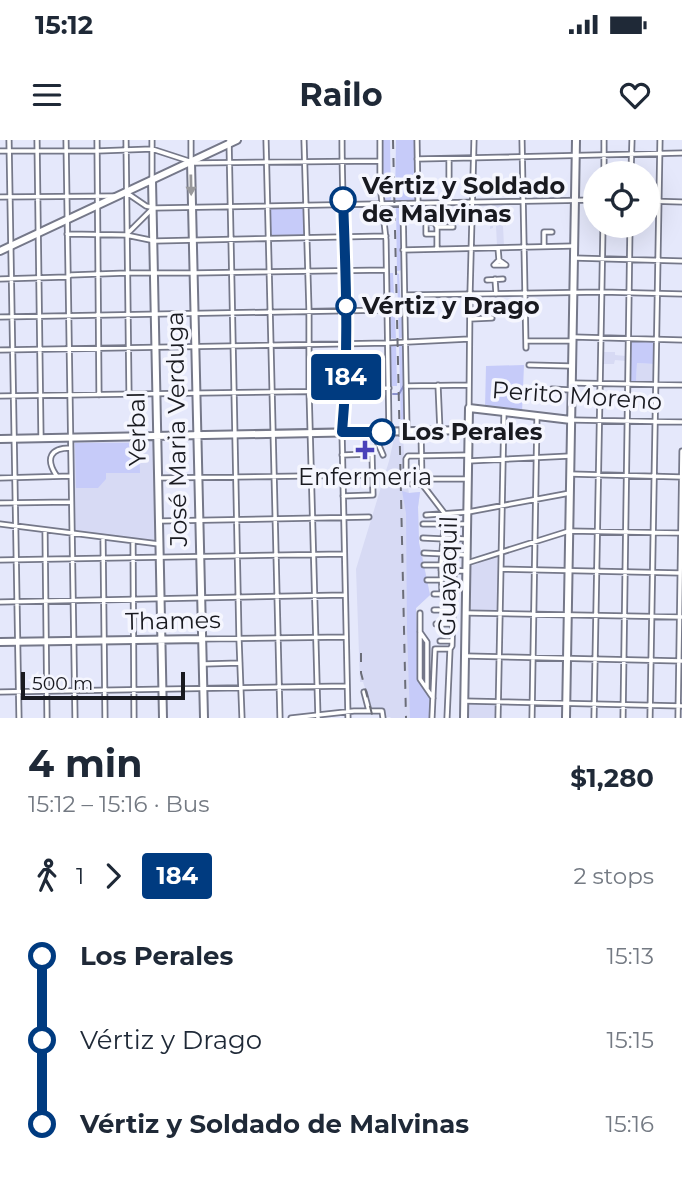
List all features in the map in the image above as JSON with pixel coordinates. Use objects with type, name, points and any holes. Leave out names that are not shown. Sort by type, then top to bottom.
[{"type":"street","points":[[9,140],[19,718]]},
{"type":"street","points":[[37,140],[41,438]]},
{"type":"street","points":[[66,140],[75,718]]},
{"type":"street","points":[[97,140],[99,395]]},
{"type":"street","points":[[126,140],[129,394]]},
{"type":"street","name":"Yerbal","points":[[152,140],[163,718]]},
{"type":"street","name":"José Maria Verduga","points":[[191,140],[204,718]]},
{"type":"street","points":[[0,251],[237,140]]},
{"type":"street","points":[[266,140],[279,718]]},
{"type":"street","points":[[304,140],[318,717]]},
{"type":"street","points":[[342,140],[346,270],[346,391],[342,475],[348,715]]},
{"type":"street","points":[[380,140],[386,236],[389,432]]},
{"type":"street","points":[[417,140],[418,203]]},
{"type":"street","name":"Guayaquil","points":[[464,718],[474,140]]},
{"type":"street","points":[[522,140],[526,348]]},
{"type":"street","points":[[566,718],[576,140]]},
{"type":"street","points":[[604,140],[604,161]]},
{"type":"street","points":[[631,161],[632,140]]},
{"type":"street","points":[[659,161],[660,140]]},
{"type":"street","points":[[229,142],[242,718]]},
{"type":"street","points":[[0,151],[152,149],[195,163],[380,161]]},
{"type":"street","points":[[417,159],[682,153]]},
{"type":"street","points":[[449,159],[449,203]]},
{"type":"street","points":[[126,192],[152,208],[192,209],[583,200]]},
{"type":"street","points":[[0,197],[118,196]]},
{"type":"street","points":[[660,202],[682,202]]},
{"type":"street","points":[[402,204],[407,431]]},
{"type":"street","points":[[127,235],[152,208]]},
{"type":"street","points":[[437,234],[426,234],[427,222],[434,222],[437,228],[437,234],[437,249]]},
{"type":"street","points":[[437,228],[453,227]]},
{"type":"street","points":[[544,246],[544,232],[552,232]]},
{"type":"street","points":[[67,234],[127,235],[153,241],[386,236]]},
{"type":"street","points":[[594,718],[603,238]]},
{"type":"street","points":[[623,718],[630,238]]},
{"type":"street","points":[[650,718],[657,238]]},
{"type":"street","points":[[403,250],[574,246]]},
{"type":"street","points":[[498,248],[499,260]]},
{"type":"street","points":[[574,258],[682,261]]},
{"type":"street","points":[[0,279],[127,273],[386,270]]},
{"type":"street","points":[[495,279],[496,294]]},
{"type":"street","points":[[487,280],[503,279]]},
{"type":"street","points":[[405,295],[573,292],[682,294]]},
{"type":"street","points":[[0,317],[387,310]]},
{"type":"street","points":[[470,319],[492,318]]},
{"type":"street","points":[[526,341],[601,338],[682,340]]},
{"type":"street","points":[[0,350],[470,339]]},
{"type":"street","points":[[528,365],[572,366]]},
{"type":"street","points":[[406,386],[469,384]]},
{"type":"street","points":[[552,389],[600,384],[682,385]]},
{"type":"street","points":[[438,385],[440,431]]},
{"type":"street","points":[[0,396],[346,391],[389,388]]},
{"type":"street","name":"Perito Moreno","points":[[469,408],[571,419],[682,422]]},
{"type":"street","points":[[498,718],[503,412]]},
{"type":"street","points":[[532,718],[537,416]]},
{"type":"street","name":"Perito Moreno","points":[[0,439],[468,430]]},
{"type":"street","points":[[421,431],[422,482],[445,514],[442,594]]},
{"type":"street","points":[[373,432],[383,455]]},
{"type":"street","points":[[57,476],[50,462],[52,454],[59,449],[70,448]]},
{"type":"street","points":[[380,449],[387,449]]},
{"type":"street","points":[[678,718],[682,451]]},
{"type":"street","points":[[342,455],[372,454],[373,495],[343,496]]},
{"type":"street","points":[[406,471],[406,457],[503,459],[570,456]]},
{"type":"street","points":[[570,474],[682,477]]},
{"type":"street","points":[[157,478],[372,475]]},
{"type":"street","points":[[0,478],[71,476]]},
{"type":"street","points":[[412,484],[468,479]]},
{"type":"street","points":[[426,515],[468,512],[570,493]]},
{"type":"street","points":[[0,503],[72,502]]},
{"type":"street","points":[[158,521],[369,517]]},
{"type":"street","points":[[0,524],[159,544]]},
{"type":"street","points":[[423,524],[468,524]]},
{"type":"street","points":[[45,530],[47,718]]},
{"type":"street","points":[[424,565],[454,571],[501,552],[569,531],[681,533]]},
{"type":"street","points":[[103,538],[105,718]]},
{"type":"street","points":[[423,538],[467,539]]},
{"type":"street","points":[[133,541],[134,718]]},
{"type":"street","points":[[424,553],[468,555]]},
{"type":"street","points":[[0,560],[344,555]]},
{"type":"street","points":[[501,569],[681,573]]},
{"type":"street","points":[[447,718],[454,571]]},
{"type":"street","points":[[427,580],[442,580]]},
{"type":"street","points":[[434,594],[453,594]]},
{"type":"street","points":[[0,601],[345,595]]},
{"type":"street","points":[[434,610],[453,610]]},
{"type":"street","points":[[420,613],[420,679],[433,698]]},
{"type":"street","points":[[467,613],[681,617]]},
{"type":"street","points":[[436,624],[452,624]]},
{"type":"street","points":[[420,632],[427,642],[427,691]]},
{"type":"street","name":"Thames","points":[[0,642],[346,637]]},
{"type":"street","points":[[439,640],[452,641]]},
{"type":"street","points":[[432,718],[435,649],[450,649]]},
{"type":"street","points":[[466,656],[680,661]]},
{"type":"street","points":[[420,658],[427,658]]},
{"type":"street","points":[[202,664],[240,663]]},
{"type":"street","points":[[0,692],[347,687]]},
{"type":"street","points":[[364,692],[367,718]]},
{"type":"street","points":[[464,701],[680,706]]},
{"type":"street","points":[[291,718],[348,715],[368,711],[382,711],[383,718]]},
{"type":"shaded area","points":[[382,140],[390,140],[391,202],[384,201]]},
{"type":"shaded area","points":[[396,140],[415,140],[415,202],[395,202]]},
{"type":"shaded area","points":[[401,205],[403,270],[397,271],[396,206]]},
{"type":"shaded area","points":[[492,205],[505,205],[504,246],[497,246],[496,226],[490,229],[493,225]]},
{"type":"shaded area","points":[[304,208],[305,236],[269,237],[268,209]]},
{"type":"shaded area","points":[[387,273],[393,273],[396,339],[390,338]]},
{"type":"shaded area","points":[[397,273],[403,337],[399,339]]},
{"type":"shaded area","points":[[631,340],[654,341],[654,364],[637,363],[636,382],[631,382]]},
{"type":"shaded area","points":[[392,343],[396,343],[397,386],[390,386]]},
{"type":"shaded area","points":[[399,343],[404,344],[407,430],[401,430]]},
{"type":"shaded area","points":[[602,352],[615,352],[615,355],[626,356],[626,361],[615,360],[614,364],[602,364]]},
{"type":"shaded area","points":[[637,363],[654,364],[654,383],[636,382]]},
{"type":"shaded area","points":[[524,365],[522,413],[485,408],[486,366]]},
{"type":"shaded area","points":[[393,435],[403,435],[409,493],[420,492],[419,543],[430,595],[416,608],[419,680],[431,700],[431,718],[391,718],[386,717],[385,710],[372,710],[363,682],[360,682],[356,569],[389,461]]},
{"type":"shaded area","points":[[154,440],[156,541],[74,531],[72,441]]},
{"type":"shaded area","points":[[75,443],[139,443],[140,473],[106,473],[106,479],[98,488],[76,488]]},
{"type":"shaded area","points":[[402,491],[420,492],[419,543],[430,595],[416,608],[419,680],[431,700],[430,718],[410,718],[406,513]]},
{"type":"shaded area","points":[[498,556],[498,610],[471,611],[471,566]]},
{"type":"shaded area","points":[[469,703],[495,704],[496,718],[468,718]]},
{"type":"waterway","points":[[393,394],[399,394],[403,387]]},
{"type":"railway","points":[[393,140],[406,718]]},
{"type":"railway","points":[[361,653],[361,673],[373,718]]},
{"type":"bus line","name":"184","points":[[343,200],[346,390],[342,432],[382,432]]},
{"type":"place","name":"Vértiz y Soldado de Malvinas","points":[[343,200]]},
{"type":"place","name":"Vértiz y Drago","points":[[346,306]]},
{"type":"place","name":"Los Perales","points":[[382,432]]},
{"type":"place","name":"Enfermeria","points":[[365,450]]}]
